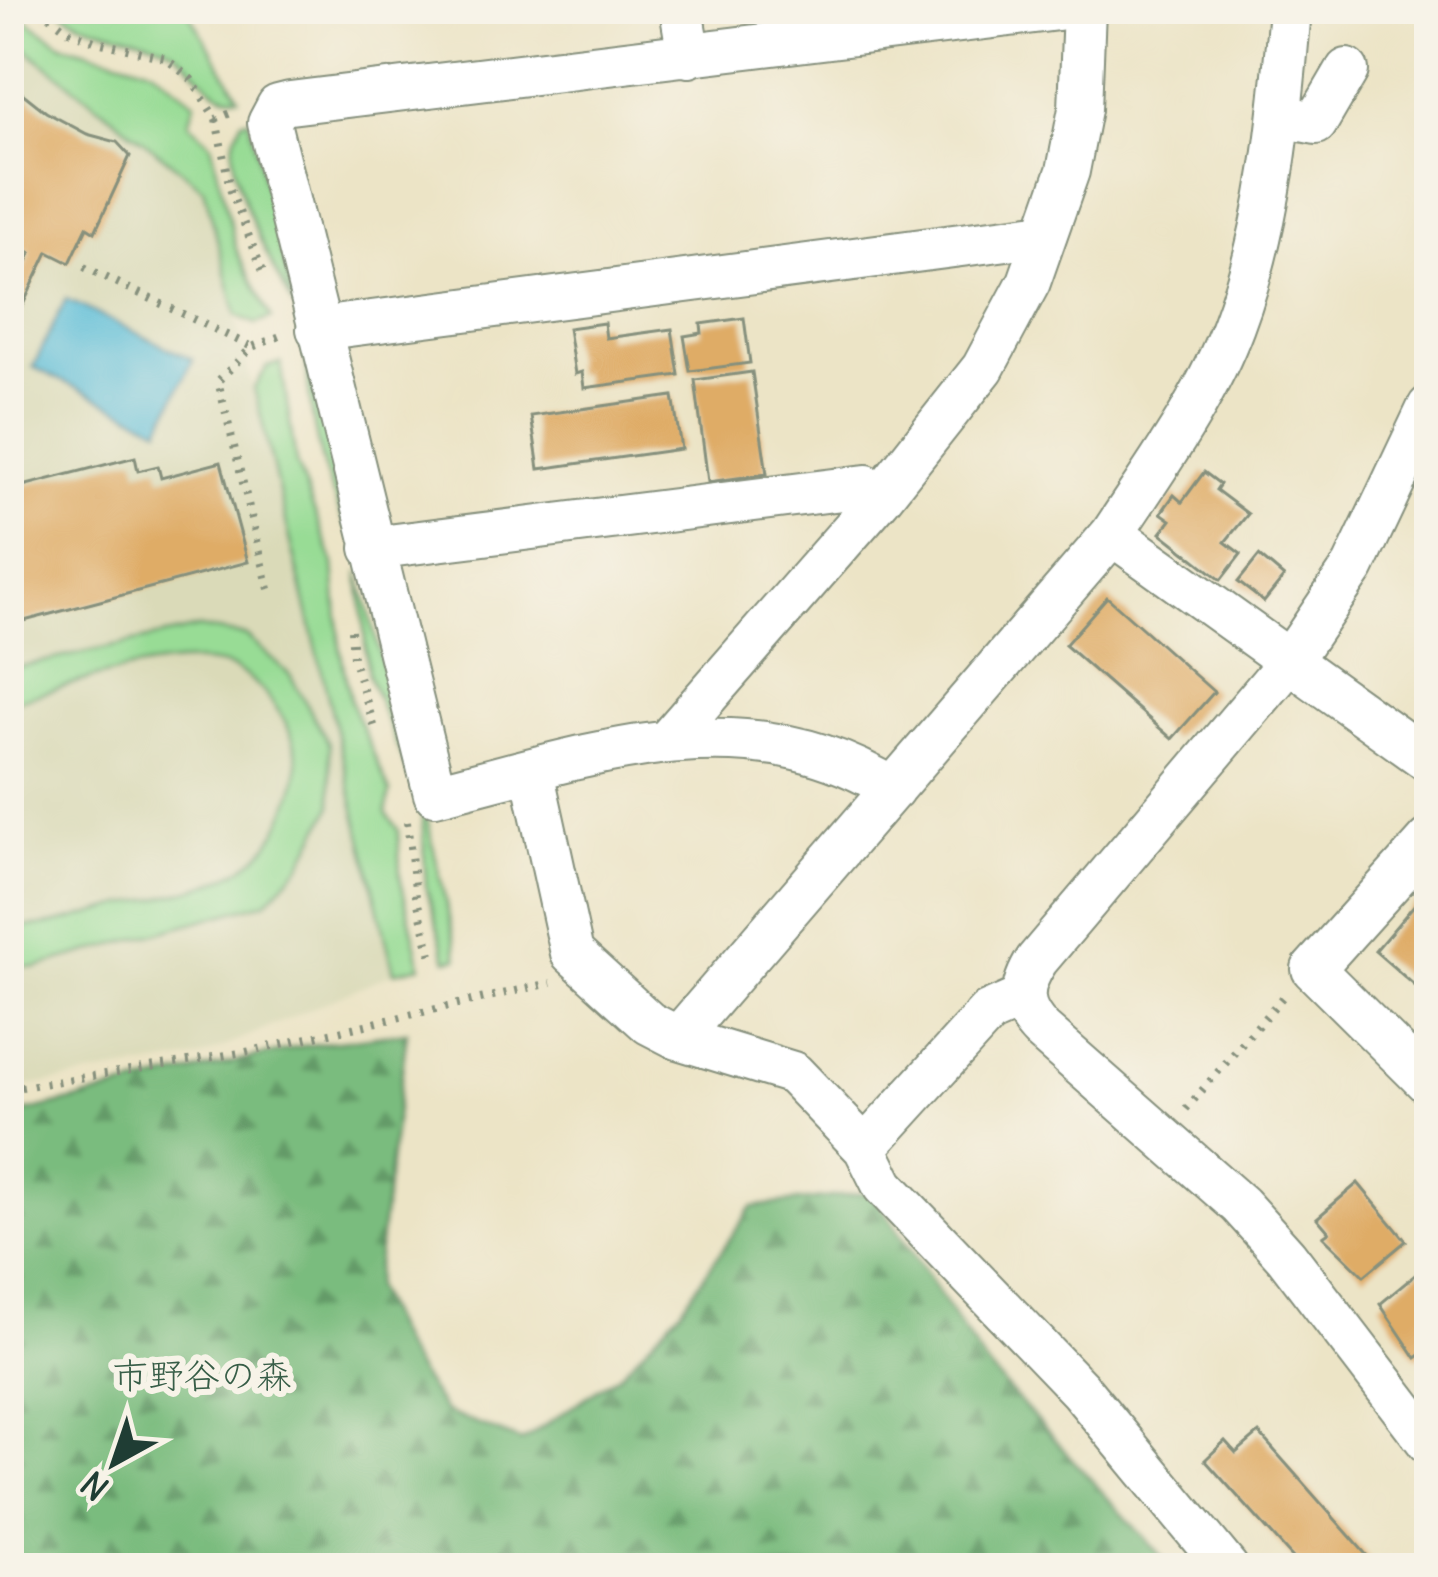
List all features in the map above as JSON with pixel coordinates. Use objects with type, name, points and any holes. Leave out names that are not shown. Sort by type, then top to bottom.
[{"type":"street","points":[[681,9],[689,56]]},
{"type":"street","points":[[893,789],[875,777],[763,741],[670,738],[435,794],[372,548],[295,326],[269,138],[278,106],[1058,9]]},
{"type":"street","points":[[670,738],[880,497],[983,368],[1029,282],[1068,171],[1080,109],[1084,9]]},
{"type":"street","points":[[678,1038],[1112,534],[1192,411],[1232,329],[1259,245],[1281,116],[1290,9]]},
{"type":"street","points":[[1281,116],[1316,123],[1347,70]]},
{"type":"street","points":[[295,326],[1045,234]]},
{"type":"street","points":[[1429,407],[1354,566],[1289,662],[1037,960],[1025,978],[1022,998],[1027,1016],[1042,1031],[1198,1164],[1286,1256],[1429,1442]]},
{"type":"street","points":[[372,548],[866,486],[880,497]]},
{"type":"street","points":[[1112,534],[1429,761]]},
{"type":"street","points":[[532,770],[572,953],[649,1023],[678,1038],[793,1073],[865,1148],[884,1186],[1080,1390],[1227,1568]]},
{"type":"street","points":[[1429,840],[1313,969],[1429,1084]]},
{"type":"street","points":[[865,1148],[985,1017],[1022,998]]},
{"type":"path","points":[[40,9],[69,31],[97,42],[165,58],[191,79],[216,119],[241,224],[273,290]]},
{"type":"path","points":[[216,119],[245,107]]},
{"type":"path","points":[[84,267],[252,346]]},
{"type":"path","points":[[269,589],[218,381],[252,346],[295,326]]},
{"type":"path","points":[[404,803],[416,896],[433,963]]},
{"type":"path","points":[[9,1090],[246,1052],[554,982],[572,953]]},
{"type":"path","points":[[1181,1115],[1300,976],[1313,969]]},
{"type":"shaded area","points":[[9,36],[204,188],[394,972],[199,1058],[9,1089]]},
{"type":"green space","points":[[9,9],[62,44],[152,68],[195,102],[189,123],[211,143],[237,252],[271,318],[256,324],[237,316],[204,188],[9,36]]},
{"type":"green space","points":[[58,9],[187,9],[239,96],[219,92],[172,50],[85,24]]},
{"type":"green space","points":[[249,119],[295,309],[253,224],[237,175],[235,137],[242,120]]},
{"type":"green space","points":[[306,349],[349,531],[317,443]]},
{"type":"green space","points":[[281,363],[296,463],[334,564],[340,648],[350,700],[390,792],[386,813],[398,829],[400,877],[421,966],[394,972],[254,388],[267,367]]},
{"type":"green space","points":[[359,572],[412,783],[368,675]]},
{"type":"green space","points":[[199,628],[246,636],[290,675],[329,744],[332,806],[301,865],[266,902],[36,967],[9,965],[9,925],[63,922],[211,883],[245,866],[275,834],[293,793],[297,754],[271,700],[237,670],[201,662],[145,666],[9,703],[9,669]]},
{"type":"green space","points":[[426,813],[458,958],[447,960],[426,887],[422,814]]},
{"type":"green space","name":"市野谷の森","points":[[407,1032],[374,1287],[403,1350],[445,1412],[522,1441],[620,1374],[681,1309],[752,1207],[872,1192],[985,1364],[1172,1568],[9,1568],[9,1116],[302,1046]]},
{"type":"water","points":[[66,299],[193,360],[160,428],[33,367]]},
{"type":"building","points":[[9,67],[22,93],[46,112],[87,134],[117,142],[130,156],[95,232],[87,227],[70,263],[48,252],[9,334],[9,300],[31,253],[9,242]]},
{"type":"building","points":[[744,318],[750,363],[690,371],[684,336],[702,333],[701,324]]},
{"type":"building","points":[[604,323],[606,338],[672,329],[679,375],[584,388],[582,372],[575,374],[568,328]]},
{"type":"building","points":[[752,372],[767,474],[708,482],[695,380]]},
{"type":"building","points":[[673,396],[681,449],[539,469],[531,416]]},
{"type":"building","points":[[135,457],[138,471],[158,466],[161,478],[221,462],[248,562],[9,625],[9,484],[19,487]]},
{"type":"building","points":[[1204,472],[1220,484],[1216,490],[1248,514],[1225,542],[1241,554],[1221,580],[1161,533],[1171,520],[1161,513],[1174,495],[1182,502]]},
{"type":"building","points":[[1259,556],[1284,577],[1264,602],[1238,582]]},
{"type":"building","points":[[1107,597],[1214,692],[1172,739],[1065,645]]},
{"type":"building","points":[[1415,904],[1429,916],[1429,998],[1375,951]]},
{"type":"building","points":[[1358,1183],[1406,1241],[1364,1276],[1323,1236],[1329,1232],[1317,1218]]},
{"type":"building","points":[[1421,1270],[1429,1279],[1429,1362],[1422,1354],[1416,1358],[1380,1304]]},
{"type":"building","points":[[1259,1433],[1378,1568],[1302,1568],[1205,1460],[1225,1441],[1236,1453]]}]
